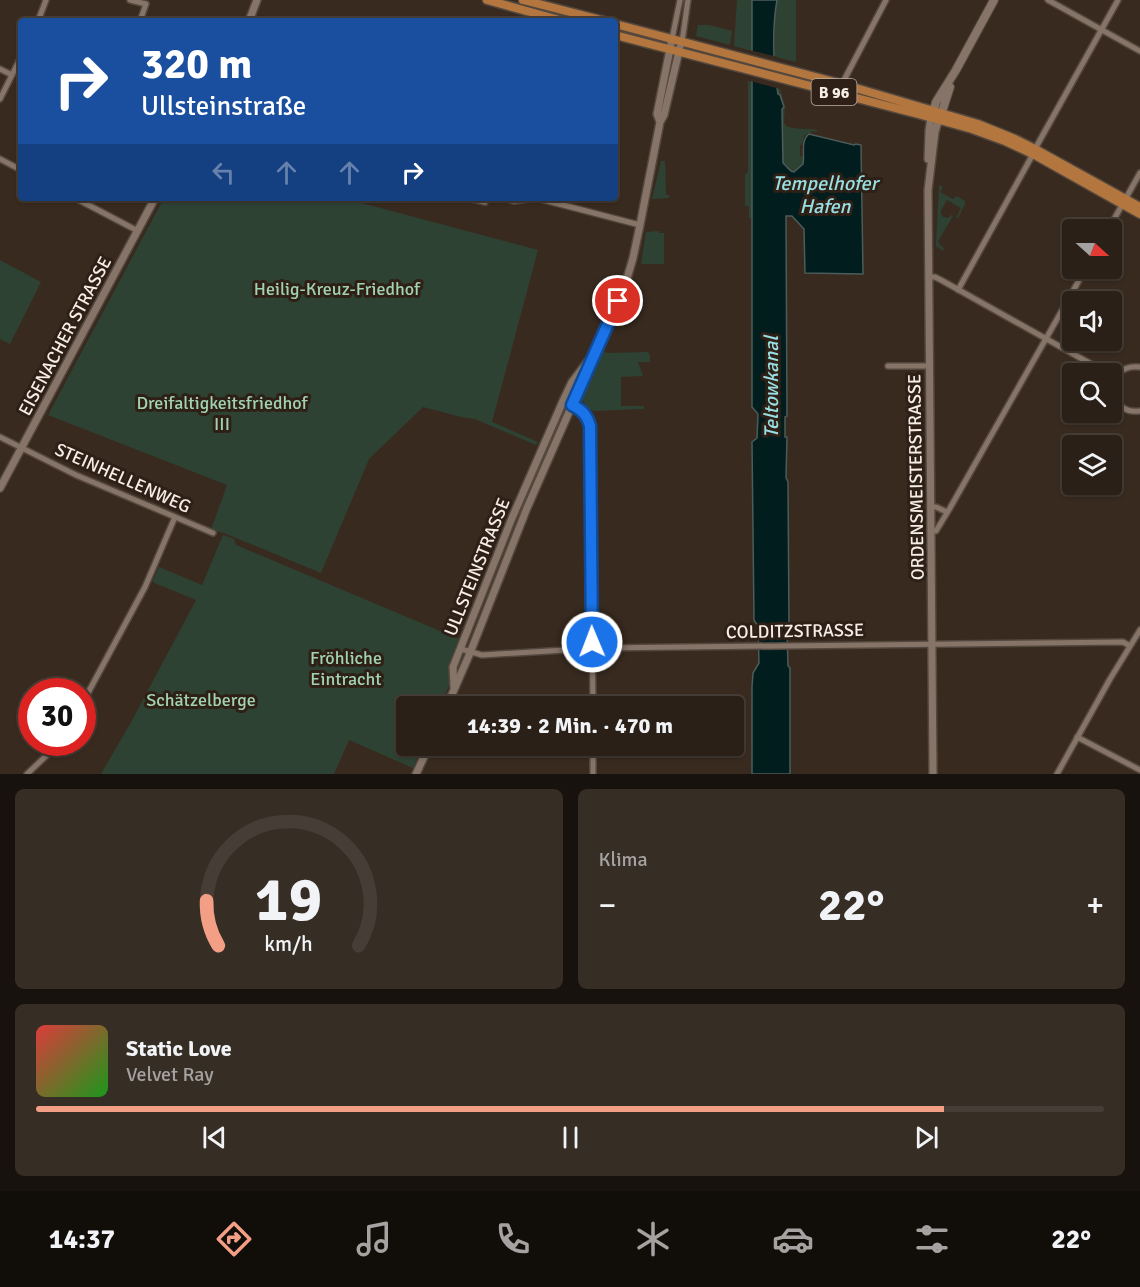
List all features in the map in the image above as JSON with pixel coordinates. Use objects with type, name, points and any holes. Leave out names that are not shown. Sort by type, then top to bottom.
[{"type":"main road","points":[[487,0],[552,18]]},
{"type":"main road","points":[[523,0],[593,18]]},
{"type":"main road","points":[[936,115],[956,70],[994,0]]},
{"type":"main road","name":"B 96","points":[[618,25],[842,84],[936,115],[1034,152],[1124,201],[1140,207]]},
{"type":"main road","name":"B 96","points":[[618,36],[780,78],[936,115]]},
{"type":"main road","name":"B 96","points":[[1124,201],[1140,214]]},
{"type":"street","points":[[39,18],[46,0]]},
{"type":"street","points":[[130,0],[146,4],[141,18]]},
{"type":"street","points":[[250,18],[257,0]]},
{"type":"street","name":"ULLSTEINSTRASSE","points":[[451,696],[527,508],[626,282],[633,258],[660,122],[657,114],[674,50],[672,39],[680,0]]},
{"type":"street","name":"ULLSTEINSTRASSE","points":[[674,50],[682,42],[688,0]]},
{"type":"street","points":[[842,84],[886,0]]},
{"type":"street","points":[[1048,0],[1140,51]]},
{"type":"street","points":[[958,290],[1118,0]]},
{"type":"street","points":[[0,99],[18,63]]},
{"type":"street","points":[[0,69],[12,75]]},
{"type":"street","name":"ORDENSMEISTERSTRASSE","points":[[933,774],[928,146],[936,115]]},
{"type":"street","points":[[0,159],[18,168]]},
{"type":"street","points":[[1114,219],[1140,173]]},
{"type":"street","points":[[81,201],[138,231]]},
{"type":"street","name":"EISENACHER STRASSE","points":[[0,488],[153,201]]},
{"type":"street","points":[[548,201],[640,225]]},
{"type":"street","points":[[929,277],[958,290],[1090,363]]},
{"type":"street","points":[[932,531],[936,531],[1080,279]]},
{"type":"street","name":"ULLSTEINSTRASSE","points":[[454,689],[453,667],[538,457],[572,382],[594,355]]},
{"type":"street","points":[[888,366],[930,366]]},
{"type":"street","points":[[1122,371],[1140,367]]},
{"type":"street","points":[[563,401],[583,411],[590,426],[592,696]]},
{"type":"street","points":[[1122,406],[1129,410],[1140,411]]},
{"type":"street","name":"STEINHELLENWEG","points":[[0,437],[76,475],[213,533]]},
{"type":"street","points":[[538,457],[547,461]]},
{"type":"street","points":[[932,507],[947,512]]},
{"type":"street","points":[[96,678],[145,587],[175,517]]},
{"type":"street","points":[[470,626],[480,629]]},
{"type":"street","points":[[1057,774],[1140,630]]},
{"type":"street","name":"COLDITZSTRASSE","points":[[461,650],[477,655],[493,655],[592,648],[1123,642],[1130,646]]},
{"type":"street","points":[[1077,737],[1140,770]]},
{"type":"street","points":[[27,774],[44,756]]},
{"type":"street","points":[[416,774],[424,756]]},
{"type":"street","points":[[593,756],[593,774]]},
{"type":"green space","points":[[737,0],[752,0],[752,51],[734,46]]},
{"type":"green space","points":[[777,0],[796,0],[796,62],[775,57]]},
{"type":"green space","points":[[698,25],[709,25],[732,31],[730,45],[696,36]]},
{"type":"green space","points":[[748,81],[753,82],[752,218],[749,218],[749,206],[745,206],[745,174],[748,173]]},
{"type":"green space","points":[[777,88],[780,89],[785,106],[786,126],[817,130],[817,132],[812,131],[804,136],[802,145],[800,145],[800,156],[804,157],[804,162],[794,172],[783,163],[782,109],[784,107]]},
{"type":"green space","points":[[661,161],[665,161],[666,195],[669,195],[669,198],[652,199]]},
{"type":"green space","points":[[939,185],[943,187],[940,192],[953,199],[957,196],[965,201],[958,218],[956,218],[961,208],[947,200],[941,210],[943,217],[953,216],[938,241],[944,248],[943,251],[936,246]]},
{"type":"green space","points":[[162,201],[354,201],[538,250],[492,422],[538,442],[536,445],[475,419],[423,407],[369,459],[321,573],[224,533],[211,530],[227,485],[48,415]]},
{"type":"green space","points":[[659,231],[659,233],[664,233],[664,264],[641,264],[646,232]]},
{"type":"green space","points":[[0,260],[41,282],[10,344],[0,339]]},
{"type":"green space","points":[[603,352],[648,352],[650,362],[638,362],[643,376],[621,377],[621,406],[644,406],[644,409],[593,411],[582,400]]},
{"type":"green space","points":[[223,535],[234,539],[236,545],[459,639],[449,664],[450,683],[444,696],[396,696],[396,756],[418,756],[413,768],[349,740],[334,774],[101,774],[196,600],[152,582],[159,567],[202,585]]},
{"type":"water","points":[[752,0],[777,0],[774,22],[774,60],[778,94],[784,107],[782,109],[783,163],[794,172],[803,164],[804,144],[809,134],[861,145],[863,274],[805,273],[804,229],[792,216],[786,216],[787,416],[785,417],[785,437],[787,437],[786,478],[788,482],[789,626],[787,629],[788,666],[790,668],[790,774],[752,774],[752,687],[753,673],[759,663],[758,626],[754,620],[752,442],[757,438],[758,414],[752,407]]},
{"type":"pier","points":[[749,50],[778,57],[780,89],[750,81]]},
{"type":"route","points":[[592,642],[590,426],[583,411],[572,405],[618,301]]},
{"type":"water label","name":"Tempelhofer Hafen","points":[[825,194]]},
{"type":"water label","name":"Teltowkanal","points":[[771,387]]},
{"type":"park label","name":"Heilig-Kreuz-Friedhof","points":[[337,289]]},
{"type":"park label","name":"Dreifaltigkeitsfriedhof III","points":[[222,413]]},
{"type":"park label","name":"Fröhliche Eintracht","points":[[346,668]]},
{"type":"park label","name":"Schätzelberge","points":[[201,700]]}]
